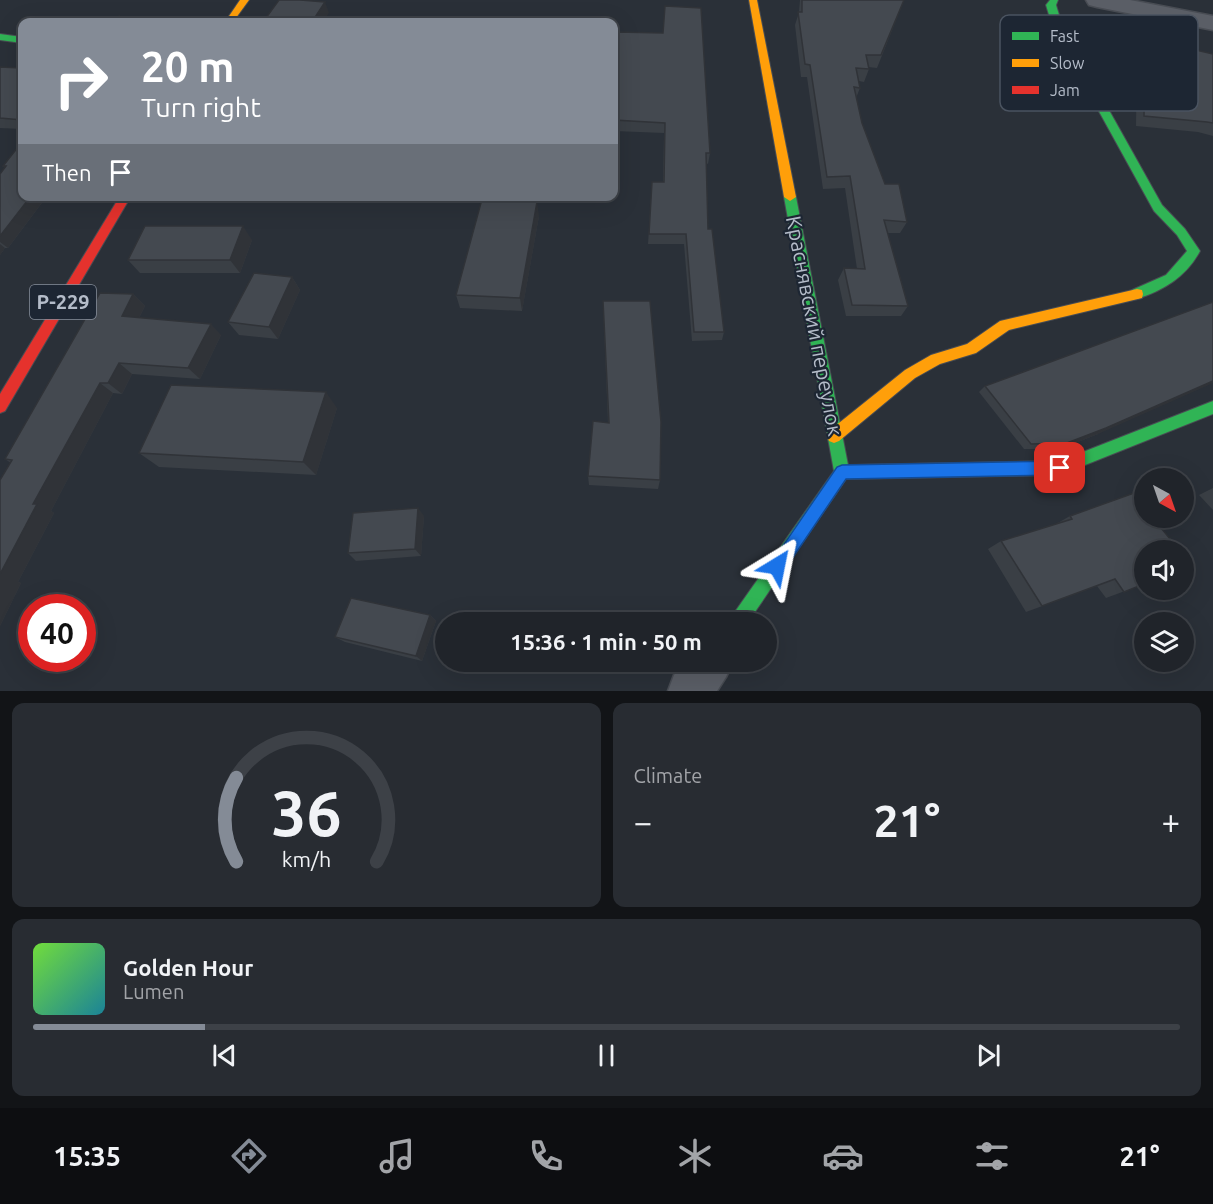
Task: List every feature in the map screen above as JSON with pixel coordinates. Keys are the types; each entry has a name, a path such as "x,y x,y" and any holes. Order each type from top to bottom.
{"street":[{"path":"233,18 244,0"},
{"name":"Краснявский переулок","path":"753,0 842,472"},
{"path":"1054,0 1051,5 1054,15"},
{"path":"1097,0 1173,15"},
{"path":"1198,20 1213,23"},
{"path":"0,37 18,39"},
{"path":"834,436 900,382 927,364 936,359 972,349 1004,325 1141,293 1170,280 1190,263 1194,251 1181,232 1158,208 1104,111"},
{"name":"Р-229","path":"0,407 123,201"},
{"path":"745,612 842,472 1060,468 1213,407"},
{"path":"690,691 704,672"}],"building":[{"path":"279,0 325,2 315,18 266,18"},
{"path":"802,0 904,0 881,55 866,55 869,69 856,68 860,88 854,87 862,123 885,184 899,184 907,222 884,220 908,306 852,305 844,268 865,269 850,176 827,177 810,65 805,64 798,12 802,12"},
{"path":"665,6 701,8 710,153 706,153 708,229 712,229 724,332 694,332 686,234 649,234 652,182 664,182 665,123 618,120 618,32 663,33"},
{"path":"1198,50 1213,54 1213,123 1144,116 1144,111 1198,111"},
{"path":"0,67 18,68 18,120 0,118"},
{"path":"18,147 18,201 27,201 0,236 0,174 6,166 3,166"},
{"path":"481,201 537,202 520,298 456,295"},
{"path":"145,226 243,226 230,260 128,260"},
{"path":"254,273 292,277 269,327 228,322"},
{"path":"100,293 133,294 122,316 211,324 188,368 119,363 108,383 100,383 33,504 37,504 0,574 0,480 12,460 5,459"},
{"path":"603,301 650,301 661,422 660,480 588,476 593,421 609,423"},
{"path":"1213,302 1213,381 1067,443 1031,444 985,386"},
{"path":"171,385 326,392 303,462 139,453"},
{"path":"1134,493 1134,528 1161,528 1171,540 1134,540 1134,588 1124,592 1115,579 1042,606 1001,541 1072,519 1070,516"},
{"path":"418,508 415,549 348,553 353,513"},
{"path":"351,598 430,615 416,656 335,637"}],"traffic: fast":[{"path":"1054,0 1051,5 1054,15"},
{"path":"0,37 18,39"},
{"path":"1104,111 1158,208 1181,232 1194,251 1183,267 1170,278 1137,294"},
{"path":"745,612 842,472 790,197"},
{"path":"842,472 1060,468 1213,407"}],"traffic: slow":[{"path":"232,18 245,0"},
{"path":"753,0 790,197"},
{"path":"834,436 910,374 936,359 971,349 1005,325 1137,294"}],"traffic: jam":[{"path":"0,407 123,201"}],"route":[{"path":"777,566 842,472 1060,468"}]}
